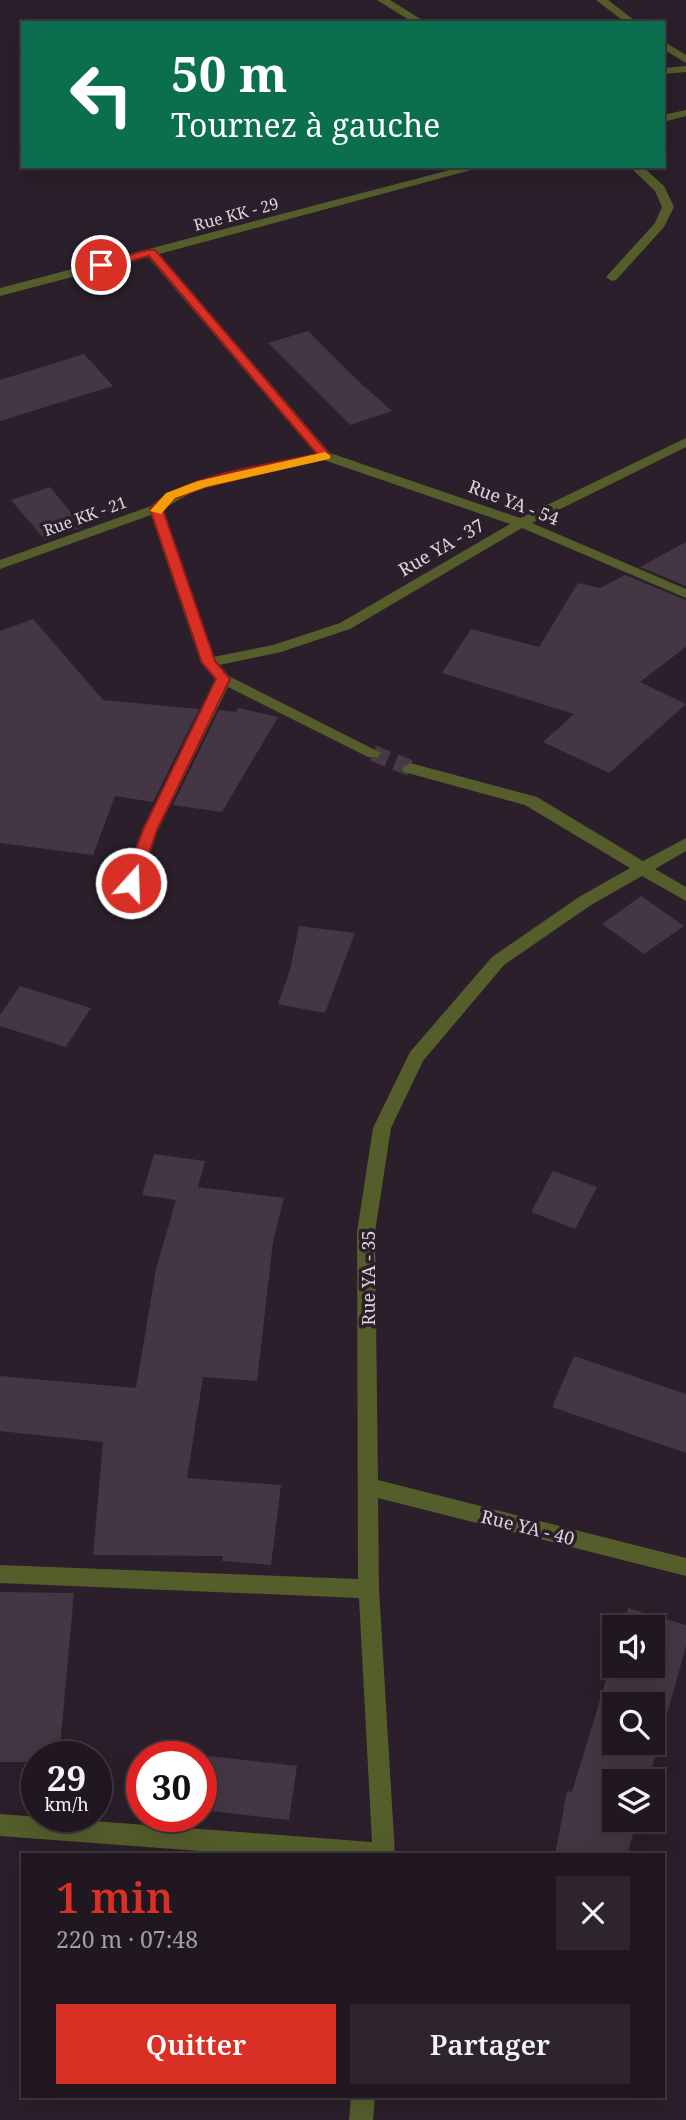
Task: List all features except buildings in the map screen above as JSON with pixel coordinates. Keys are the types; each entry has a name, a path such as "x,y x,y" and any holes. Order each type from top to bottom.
{"street":[{"path":"382,0 419,21"},
{"path":"601,0 630,21"},
{"path":"665,45 686,60"},
{"path":"665,71 686,69"},
{"path":"665,118 686,113"},
{"name":"Rue KK - 29","path":"0,292 472,168"},
{"path":"612,278 660,224 668,207 660,189 637,168"},
{"path":"151,252 325,456"},
{"name":"Rue YA - 37","path":"208,663 276,649 345,626 521,523 686,442"},
{"name":"Rue KK - 21","path":"0,565 156,509 171,495 202,484 325,456"},
{"name":"Rue YA - 54","path":"325,456 521,523 686,594"},
{"path":"156,509 208,663 224,679 302,715 373,753"},
{"path":"131,883 150,830 224,679"},
{"path":"410,768 531,801 686,895"},
{"name":"Rue YA - 35","path":"384,1853 369,1589 366,1232 382,1128 416,1057 498,961 585,901 686,844"},
{"name":"Rue YA - 40","path":"370,1487 686,1567"},
{"path":"0,1574 369,1589"},
{"path":"0,1825 358,1853"},
{"path":"361,2120 363,2098"}],"tunnel":[{"path":"373,753 410,768"}],"slow traffic":[{"path":"156,511 171,495 202,484 325,456"}],"route":[{"path":"101,265 151,252 325,456 202,484 171,495 156,509 208,663 224,679 150,830 131,883"}]}
